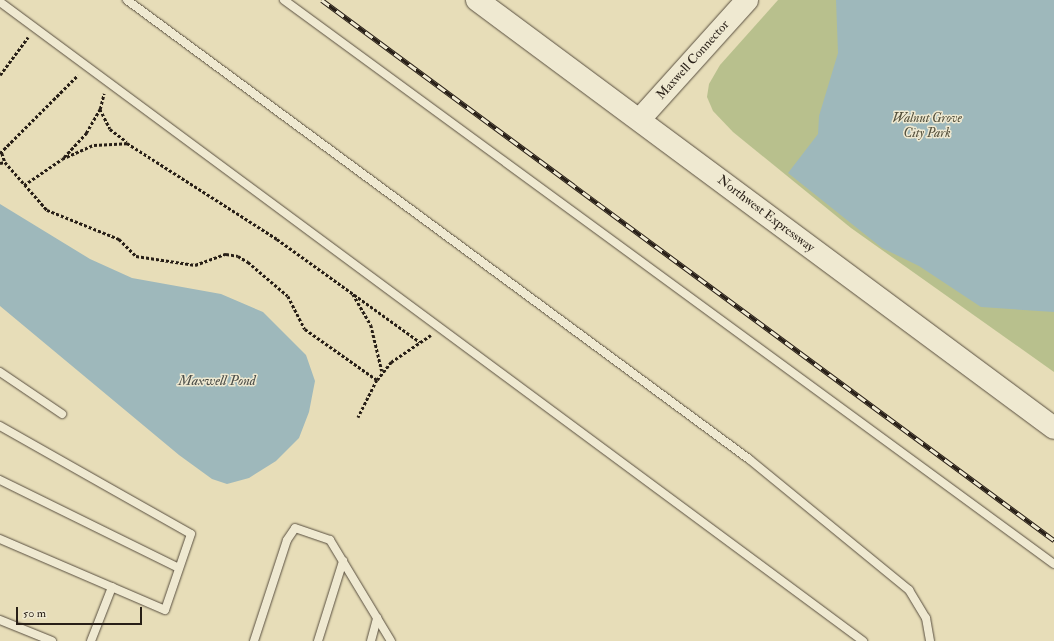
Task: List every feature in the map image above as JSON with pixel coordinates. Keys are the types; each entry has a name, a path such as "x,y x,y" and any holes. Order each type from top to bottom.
{"main road":[{"name":"Northwest Expressway","path":"477,0 640,119 1054,428"},
{"name":"Maxwell Connector","path":"640,119 747,0"}],"lane":[{"path":"127,0 749,459 909,590 926,618 930,638 938,641"},
{"path":"284,0 1054,564"},
{"path":"0,2 863,641"},
{"path":"0,372 62,414"},
{"path":"0,426 191,534 165,610 0,539"},
{"path":"0,480 179,568"},
{"path":"254,641 292,531 295,528 326,536 391,641"},
{"path":"318,641 343,562"},
{"path":"91,641 112,587"},
{"path":"371,641 377,618"},
{"path":"0,620 52,641"}],"path":[{"path":"0,75 34,27"},
{"path":"86,66 1,153 5,162 47,210 119,239 136,256 195,265 226,254 238,256 288,296 305,329 377,380"},
{"path":"24,185 62,158 86,133 100,109 106,81"},
{"path":"100,109 110,129 127,143 277,239 420,342"},
{"path":"62,158 94,145 127,143"},
{"path":"0,163 5,162"},
{"path":"351,292 371,325 382,371"},
{"path":"358,418 382,371 420,342 442,329"}],"green space":[{"name":"Walnut Grove City Park","path":"778,0 1054,0 1054,372 851,228 733,132 713,111 707,97 709,84 720,65"}],"water":[{"name":"Walnut Grove City Park","path":"836,0 1054,0 1054,312 981,307 919,266 882,248 788,173 818,134 819,116 838,53"},
{"name":"Maxwell Pond","path":"0,204 90,259 132,278 221,294 263,312 306,355 315,381 309,412 299,438 276,461 249,478 227,484 212,479 179,455 0,306"}],"railway":[{"path":"322,0 1054,540"}]}
